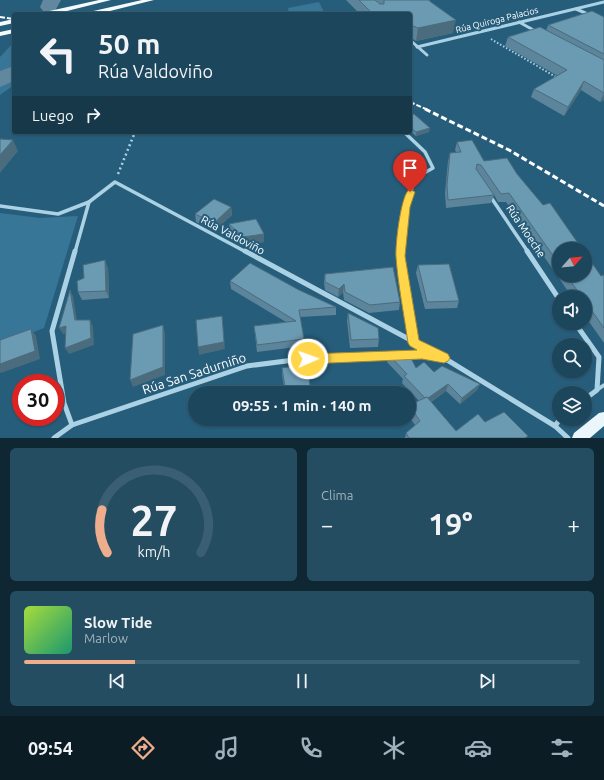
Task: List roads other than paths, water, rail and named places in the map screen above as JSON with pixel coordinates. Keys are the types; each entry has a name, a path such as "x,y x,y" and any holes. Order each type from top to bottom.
{"highway":[{"path":"53,12 108,0"},
{"path":"98,12 151,0"},
{"path":"0,24 12,21"},
{"path":"0,34 12,31"}],"main road":[{"path":"579,438 601,424"}],"street":[{"name":"Rúa Quiroga Palacios","path":"417,47 604,2"},
{"path":"576,9 597,19"},
{"path":"519,22 539,33"},
{"path":"412,42 427,56"},
{"path":"406,134 426,152 433,168 415,178 406,207 400,256 414,343"},
{"name":"Rúa Valdoviño","path":"89,202 115,182 444,358 552,424"},
{"name":"Rúa Moeche","path":"489,194 553,290"},
{"path":"0,206 58,214 89,202"},
{"path":"72,425 64,403 52,331 89,202"},
{"path":"581,330 599,357 597,390 592,394"},
{"name":"Rúa San Sadurniño","path":"54,438 72,425 248,366 294,360 422,354 444,358"},
{"name":"Rúa Valdoviño","path":"555,426 568,438"}],"lane":[{"path":"597,390 604,385"}],"waterway":[{"path":"49,7 52,0"},
{"path":"0,80 12,73"}],"railway":[{"path":"0,17 12,19"},
{"path":"412,103 428,110"},
{"path":"425,109 509,150 604,206"}]}
